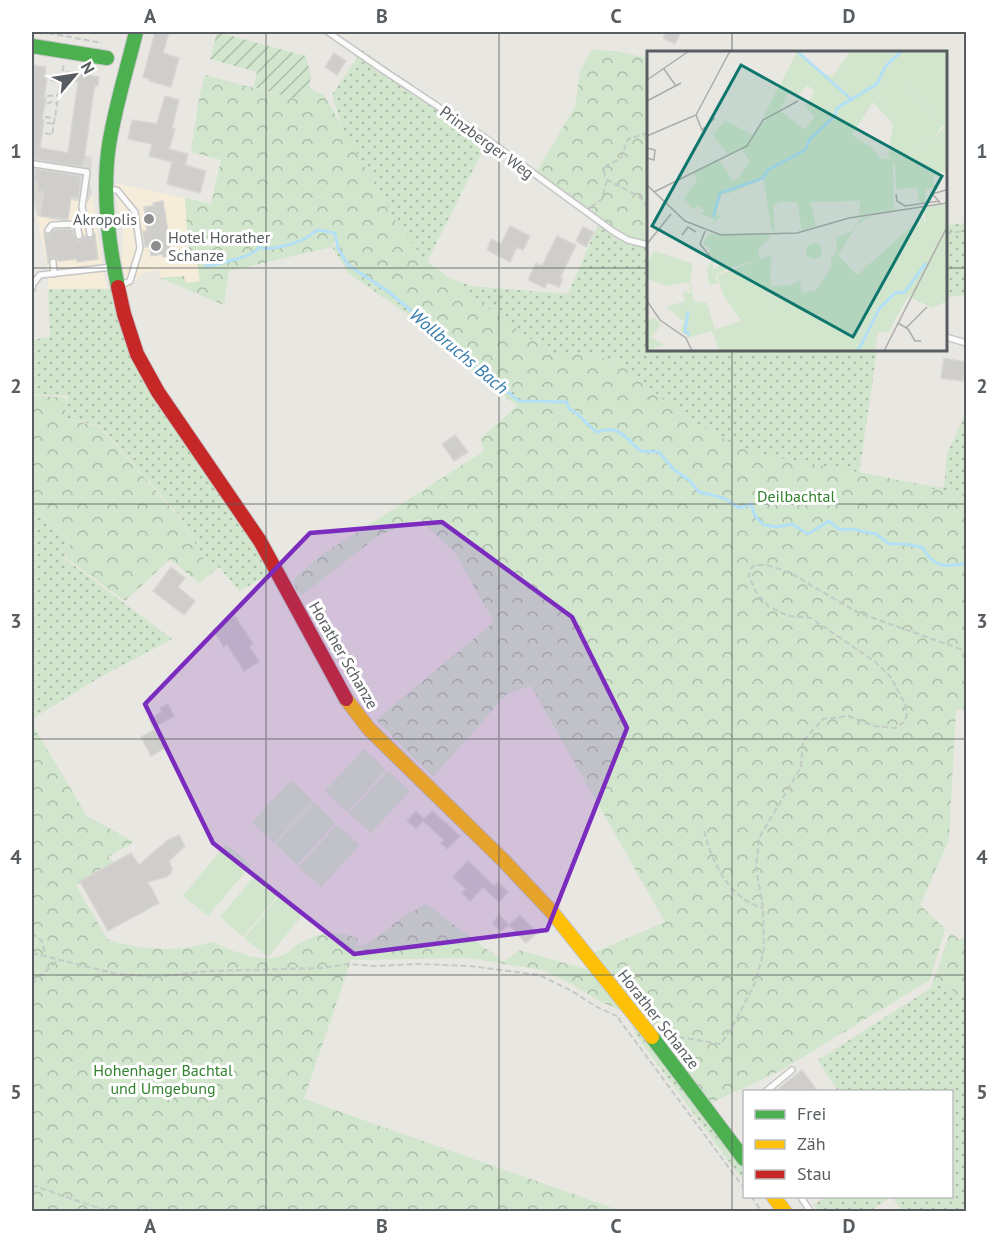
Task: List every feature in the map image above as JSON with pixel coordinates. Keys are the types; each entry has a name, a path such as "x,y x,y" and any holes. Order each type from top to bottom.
{"main road":[{"name":"Horather Schanze","path":"136,32 109,145 106,189 107,219 114,267 124,314 137,354 158,392 260,541 348,702 369,729 504,861 552,912 638,1018 743,1158"},
{"path":"32,46 107,58"},
{"path":"774,1198 785,1212"}],"lane":[{"name":"Prinzberger Weg","path":"328,32 484,137 584,212 628,240 647,245"},
{"path":"34,164 87,172 82,207 90,234"},
{"path":"106,189 117,190 135,212 140,248 130,281 118,287"},
{"path":"48,230 52,225 87,223 107,219"},
{"path":"77,224 79,236"},
{"path":"94,260 96,268"},
{"path":"83,261 84,269"},
{"path":"53,262 54,274"},
{"path":"32,289 40,275 114,267"},
{"path":"947,338 966,343"},
{"path":"767,1090 792,1070"},
{"path":"801,1198 811,1212"}],"path":[{"path":"45,133 52,135 66,51"},
{"path":"51,80 61,82"},
{"path":"47,96 59,95"},
{"path":"47,104 58,103"},
{"path":"45,117 55,118"},
{"path":"47,123 54,124"},
{"path":"584,212 602,199 607,180 604,173 606,166 621,158 628,139 647,134"},
{"path":"607,180 639,196 647,206"},
{"path":"947,233 966,231"},
{"path":"660,1028 678,1037 721,1044 755,983 764,950 762,908 756,867 759,838 801,767 802,741 823,719 848,716 875,726 895,728 904,722 907,715 905,704 890,676 874,661 811,618 788,616 768,606 756,592 749,576 750,569 755,565 766,565 790,573 859,613 966,651"},
{"path":"704,831 709,851 717,867 744,901 762,908"},
{"path":"32,933 42,941 46,957"},
{"path":"32,953 117,974 156,978 207,971 323,968 346,964 470,966 539,975 618,1018 743,1187"},
{"path":"32,984 58,960"},
{"path":"618,1018 638,1018"},
{"path":"32,1185 110,1212"},
{"path":"752,1198 762,1212"}],"highlighted area":[{"path":"442,522 572,617 627,728 547,930 354,954 213,843 145,704 310,533"}],"shaded area":[{"path":"32,146 92,157 90,183 92,194 88,202 71,200 68,222 37,216 32,192"},
{"name":"Hotel Horather Schanze","path":"116,183 185,198 189,258 197,259 200,281 186,283 184,276 160,278 159,270 143,273 127,290 122,261 123,234 116,197"},
{"path":"92,194 107,288 48,289 48,272 37,216 68,222 71,199 88,202"}],"green space":[{"path":"217,32 306,56 310,79 303,101 253,87 257,72 210,59"},
{"name":"Deilbachtal","path":"362,50 489,138 424,268 471,286 568,294 598,225 626,242 647,248 647,351 877,351 859,474 944,488 947,454 966,412 966,555 783,521 626,367 597,356 569,353 543,384 517,406 462,363 419,322 348,273 332,247 346,243 366,203 332,95"},
{"path":"592,50 615,51 647,58 647,241 615,230 537,171 575,107 580,71"},
{"name":"Deilbachtal","path":"205,75 300,100 309,86 324,95 398,225 425,260 512,326 552,353 597,356 610,361 622,360 666,402 702,426 739,446 797,462 877,475 966,496 966,709 956,710 949,840 920,905 945,929 930,980 780,1071 711,1103 595,952 665,922 531,686 507,694 433,777 376,720 494,622 455,553 419,519 378,536 301,596 292,581 320,556 484,451 480,439 524,400 469,359 421,315 358,276 341,257 335,240 332,247 229,271 224,305 160,278 184,276 186,283 200,281 197,259 189,259 185,198 211,204 221,160 191,152"},
{"path":"966,223 966,295 947,297 947,225"},
{"path":"48,289 111,289 119,316 272,573 239,591 219,567 212,573 179,515 100,426 64,418 68,396 32,394 32,340 50,337"},
{"path":"32,395 66,398 65,419 100,427 179,517 212,573 199,583 170,559 125,601 65,557 71,543 32,505"},
{"path":"32,506 71,543 64,558 172,639 95,680 32,719"},
{"name":"Hohenhager Bachtal und Umgebung","path":"32,724 87,816 134,842 108,857 116,864 76,885 107,939 132,946 159,949 186,948 212,942 246,955 273,958 285,954 311,937 326,933 342,933 358,939 356,946 367,944 406,915 426,904 504,962 519,950 589,970 625,1012 599,1001 542,970 469,958 351,960 304,1099 621,1211 32,1211"},
{"path":"364,749 386,770 347,812 325,791"},
{"path":"388,771 410,791 371,833 348,813"},
{"path":"291,780 313,801 274,843 252,822"},
{"path":"314,802 336,823 297,865 275,844"},
{"path":"337,825 360,845 321,887 298,867"},
{"path":"226,844 251,865 208,916 183,896"},
{"path":"257,873 280,893 243,937 220,917"},
{"path":"281,894 304,913 268,957 244,938"},
{"path":"950,933 959,939 966,937 966,997 942,985 931,987"},
{"path":"942,985 966,997 966,1206 959,1211 903,1211 892,1198 953,1198 953,1090 837,1090 818,1060 931,988"},
{"path":"632,1025 635,1025 743,1167 743,1181 638,1038"},
{"path":"824,1198 890,1198 870,1211 818,1211 813,1205"}],"building":[{"path":"155,32 169,32 163,53 179,58 171,87 143,77"},
{"path":"666,32 681,32 675,44 663,38"},
{"path":"334,53 346,61 337,75 325,67"},
{"path":"32,65 46,67 45,77 47,77 40,148 68,153 78,82 64,80 66,71 99,77 93,96 83,167 32,160"},
{"path":"165,96 179,100 172,128 175,129 169,149 188,154 185,165 206,171 200,193 167,184 172,162 149,156 152,144 128,139 132,120 157,124"},
{"path":"36,169 81,176 78,198 71,197 68,219 40,216 44,192 37,191 38,181 34,181"},
{"path":"163,201 172,255 151,256 150,246 145,247 143,231 147,231 144,207 154,206 153,203"},
{"path":"510,226 530,236 523,250 517,247 510,262 487,250 491,239 501,244"},
{"path":"583,227 594,232 586,247 576,241"},
{"path":"73,229 78,241 84,235 91,239 95,234 98,259 77,262 77,259 58,261 52,257 48,263 44,233 49,235 54,230"},
{"path":"557,236 576,245 560,278 563,279 559,287 547,282 545,288 528,280 536,263 542,266"},
{"path":"944,358 965,362 963,381 941,378"},
{"path":"455,435 468,452 454,461 442,444"},
{"path":"171,567 185,578 178,587 195,601 184,615 153,591"},
{"path":"235,616 253,644 249,646 259,662 244,671 227,644 224,647 213,630"},
{"path":"168,704 174,716 153,728 149,719 162,712 160,708"},
{"path":"157,728 167,747 151,756 141,737"},
{"path":"416,811 424,819 432,811 460,836 447,849 441,843 444,840 423,821 416,828 407,821"},
{"path":"179,835 185,846 169,861 172,868 171,873 166,877 148,882 159,903 108,931 80,881 131,853 139,865 168,840"},
{"path":"468,861 494,886 498,882 508,892 499,902 483,887 470,901 462,893 466,889 453,877"},
{"path":"499,915 509,925 501,931 493,923"},
{"path":"520,915 537,933 526,943 509,925"},
{"path":"802,1070 817,1090 777,1090"}],"waterway":[{"name":"Wollbruchs Bach","path":"206,266 243,257 256,251 259,247 275,248 290,244 318,230 335,233 338,248 348,265 389,292 432,326 473,367 519,401 567,402 569,409 597,432 617,431 641,451 659,452 673,469 690,481 699,492 724,498 739,508 751,504 755,516 764,525 777,527 792,524 808,534 829,521 840,530 851,529 876,534 889,544 922,547 932,560 941,565 966,564"}],"traffic: fast":[{"path":"118,287 107,216 107,163 114,117 136,32"},
{"path":"32,46 107,58"},
{"path":"652,1037 743,1158"}],"traffic: slow":[{"path":"346,699 369,729 504,861 552,912 652,1037"},
{"path":"774,1198 785,1212"}],"traffic: jam":[{"path":"118,287 137,354 158,392 260,541 346,699"}],"place":[{"name":"Akropolis","path":"149,219"},
{"name":"Hotel Horather Schanze","path":"156,246"}]}
